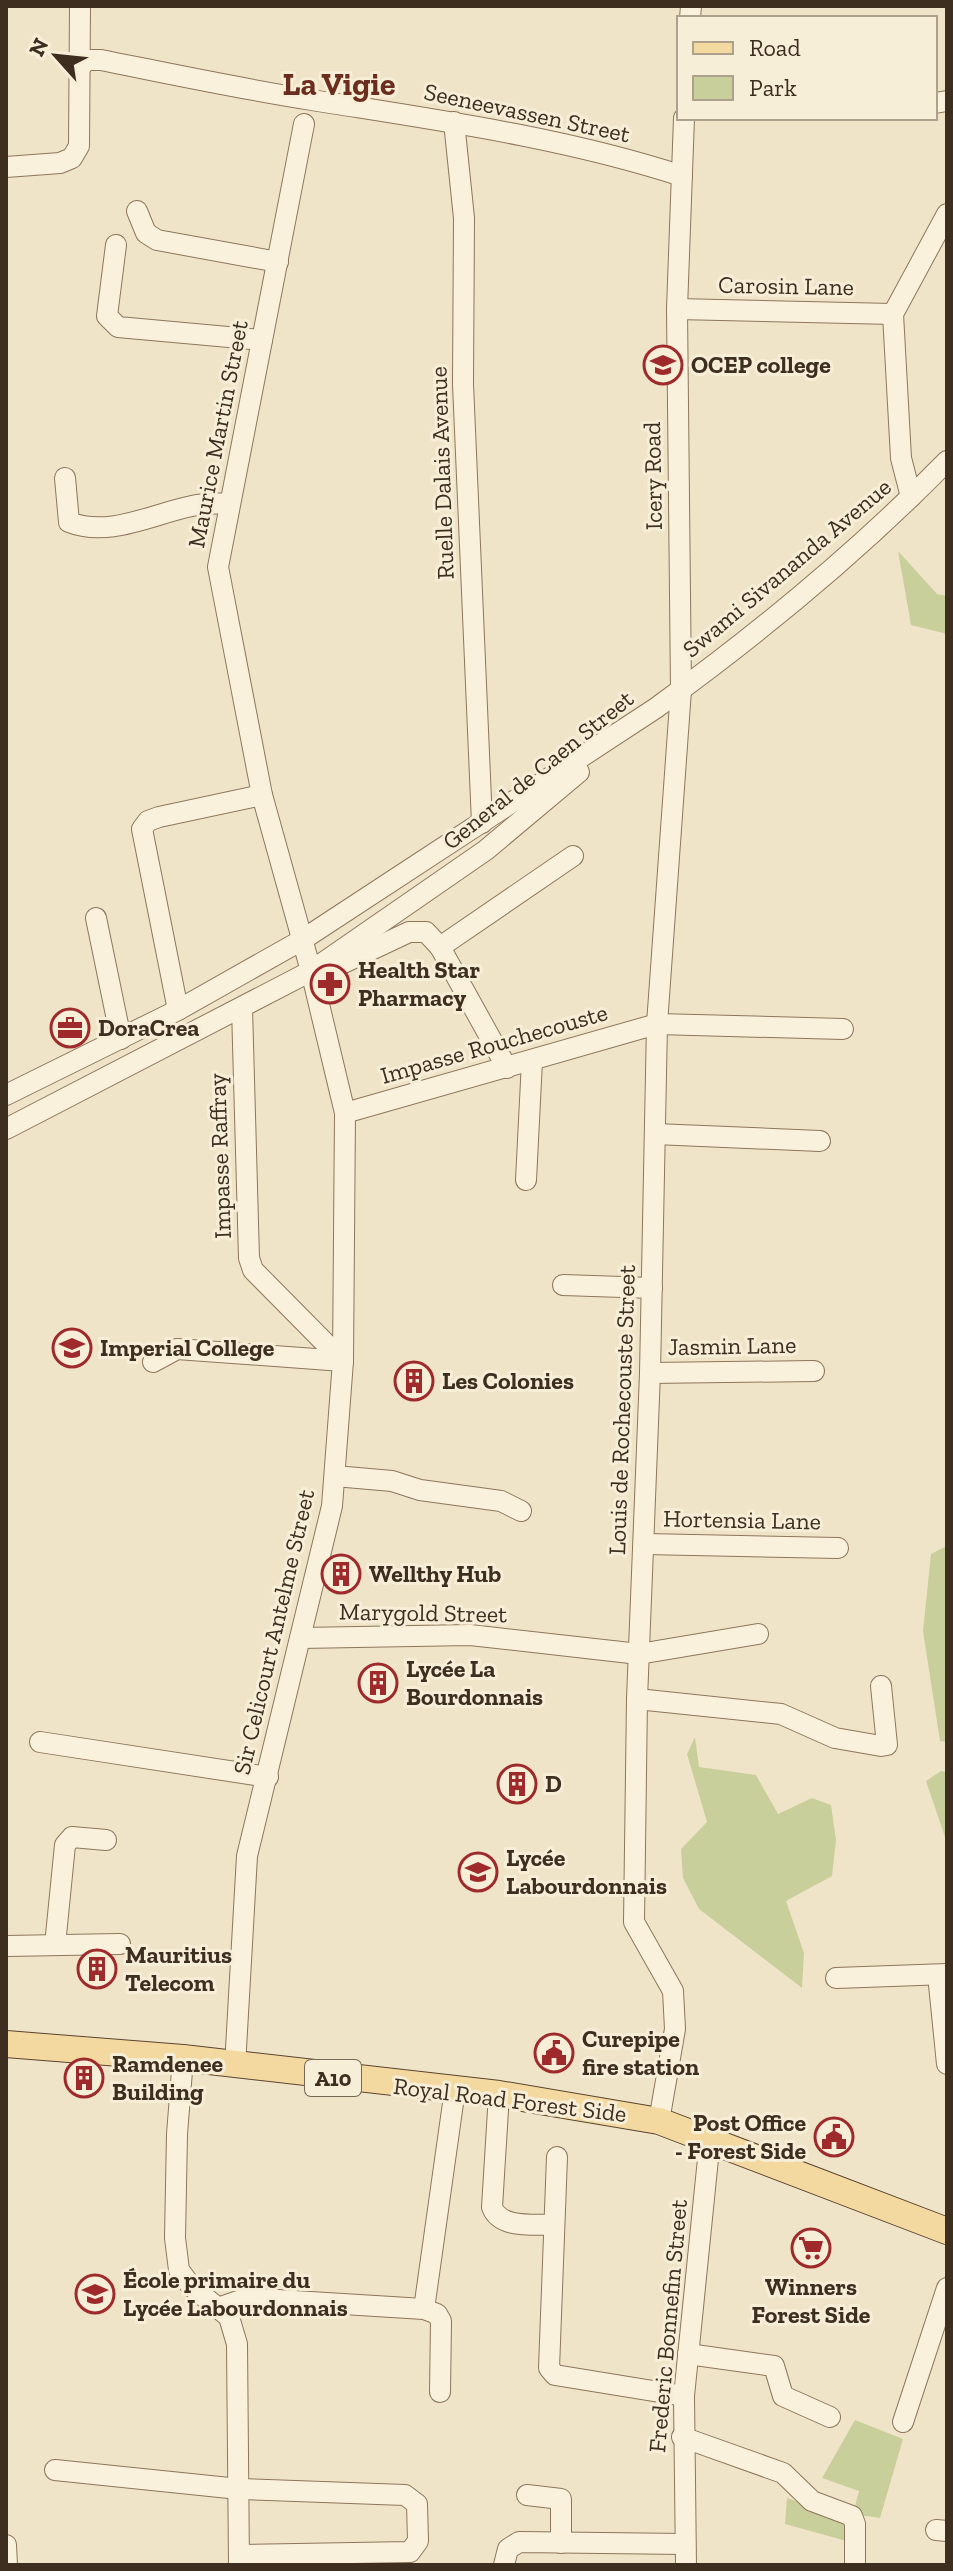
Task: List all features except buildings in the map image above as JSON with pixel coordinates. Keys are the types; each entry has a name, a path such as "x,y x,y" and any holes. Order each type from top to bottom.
{"main road":[{"name":"Royal Road Forest Side","path":"6,2044 183,2058 499,2094 659,2121 947,2231"}],"street":[{"path":"6,167 60,163 72,158 79,146 80,6"},
{"name":"Seeneevassen Street","path":"79,68 87,60 101,60 246,89 454,122 626,158 682,176"},
{"name":"Icery Road","path":"681,690 677,309 684,120"},
{"name":"Ruelle Dalais Avenue","path":"454,122 464,218 463,384 482,823"},
{"name":"Maurice Martin Street","path":"304,124 218,567 262,795 312,975"},
{"path":"137,211 146,233 157,240 278,262"},
{"path":"911,497 901,458 893,314 947,214"},
{"path":"116,245 107,316 110,323 118,327 262,340"},
{"name":"Carosin Lane","path":"677,309 893,314"},
{"name":"Swami Sivananda Avenue","path":"656,708 911,497 947,461"},
{"path":"65,478 66,513 69,522 78,526 132,525 193,506 230,503"},
{"name":"Louis de Rochecouste Street","path":"659,2121 675,2029 673,1991 634,1922 637,1699 645,1544 657,1024 681,690"},
{"name":"General de Caen Street","path":"6,1095 178,1010 302,940 656,708"},
{"name":"General de Caen Street","path":"6,1129 312,975 486,850 656,708"},
{"path":"178,1010 142,829 148,821 159,817 262,795"},
{"path":"440,947 573,856"},
{"path":"96,918 121,1039"},
{"path":"312,975 409,932 426,932 440,947 507,1068"},
{"name":"Sir Celicourt Antelme Street","path":"235,2066 247,1856 332,1506 335,1476 343,1361 345,1113 312,975"},
{"name":"Impasse Raffray","path":"242,1008 249,1258 253,1270 343,1361"},
{"name":"Impasse Rouchecouste","path":"345,1113 657,1024 843,1029"},
{"path":"526,1180 532,1061"},
{"path":"655,1134 820,1141"},
{"path":"563,1285 652,1288"},
{"path":"153,1362 177,1349 343,1361"},
{"name":"Jasmin Lane","path":"650,1373 814,1371"},
{"path":"335,1476 392,1481 420,1490 501,1501 521,1511"},
{"name":"Hortensia Lane","path":"645,1544 838,1548"},
{"name":"Marygold Street","path":"301,1638 470,1635 639,1654 758,1634"},
{"path":"637,1699 781,1714 835,1738 881,1746 887,1745 881,1686"},
{"path":"40,1742 268,1777"},
{"path":"55,1945 65,1845 72,1837 106,1840"},
{"path":"6,1946 120,1944"},
{"path":"836,1978 942,1974 947,2064"},
{"path":"55,2470 239,2489 405,2495 417,2504 418,2541 410,2552 239,2560 239,2489 237,2344 229,2317 191,2286 179,2270 175,2238 177,2134 183,2058"},
{"path":"424,2309 455,2089"},
{"path":"499,2094 492,2207 495,2215 503,2222 554,2225"},
{"name":"Frederic Bonnefin Street","path":"686,2555 682,2437 684,2396 710,2139"},
{"path":"557,2157 549,2368 555,2375 684,2396"},
{"path":"903,2422 947,2288"},
{"path":"218,2308 247,2298 424,2309 437,2314 441,2321 440,2392"},
{"path":"688,2354 774,2366 783,2396 830,2417"},
{"path":"682,2437 783,2473 812,2501 852,2516 855,2524 855,2563"},
{"path":"527,2495 561,2499 561,2543"},
{"path":"504,2565 505,2555 514,2544 561,2543 686,2555"},
{"path":"6,2545 7,2565"}],"green space":[{"path":"898,551 937,594 947,596 947,634 911,625"},
{"path":"947,1546 947,1742 940,1741 923,1631 931,1554"},
{"path":"695,1737 699,1767 756,1775 778,1814 812,1798 831,1805 836,1840 832,1876 786,1901 804,1953 802,1988 699,1909 683,1878 681,1849 707,1822 687,1754"},
{"path":"941,1771 947,1772 947,1843 926,1781"},
{"path":"855,2420 903,2439 880,2518 853,2514 859,2491 822,2478"},
{"path":"787,2498 848,2518 850,2542 785,2524"}],"place":[{"name":"OCEP college","path":"663,365"},
{"name":"Health Star Pharmacy","path":"330,984"},
{"name":"DoraCrea","path":"70,1028"},
{"name":"Imperial College","path":"72,1348"},
{"name":"Les Colonies","path":"414,1381"},
{"name":"Wellthy Hub","path":"341,1574"},
{"name":"Lycée La Bourdonnais","path":"378,1683"},
{"name":"D","path":"517,1784"},
{"name":"Lycée Labourdonnais","path":"478,1872"},
{"name":"Mauritius Telecom","path":"97,1969"},
{"name":"Curepipe fire station","path":"554,2053"},
{"name":"Ramdenee Building","path":"84,2078"},
{"name":"Post Office - Forest Side","path":"834,2137"},
{"name":"Winners Forest Side","path":"811,2248"},
{"name":"École primaire du Lycée Labourdonnais","path":"95,2294"}],"district":[{"name":"La Vigie","path":"339,84"}]}
